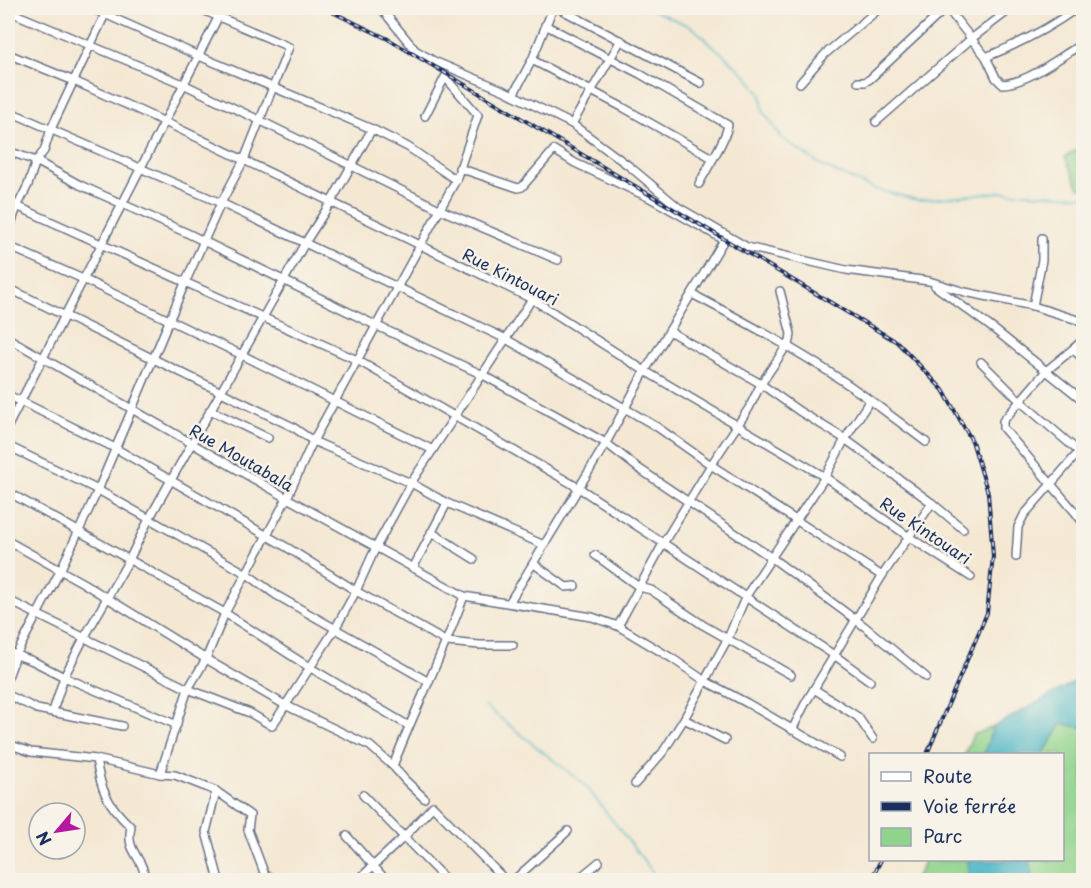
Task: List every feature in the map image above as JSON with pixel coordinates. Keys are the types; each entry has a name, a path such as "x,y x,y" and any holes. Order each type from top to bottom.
{"street":[{"path":"91,8 106,11 199,56 372,129 408,147 456,180"},
{"path":"8,677 16,655 60,571 98,490 185,283 221,203 244,160 290,47 198,8"},
{"path":"8,426 19,400 65,317 139,168 223,8"},
{"path":"381,8 415,50 572,124 629,166 678,207 747,247 846,270 928,281 965,292 1033,306 1083,322"},
{"path":"513,95 532,60 553,8 560,9 701,83"},
{"path":"800,82 825,54 880,8"},
{"path":"858,82 870,79 947,8 986,57 996,78 1002,84 1010,84 1029,76 1083,43"},
{"path":"876,122 971,39 1012,8"},
{"path":"986,57 1028,39 1059,21 1074,8 1083,22"},
{"path":"8,11 183,84 441,210 558,260"},
{"path":"8,232 36,160 44,151 51,129 106,11"},
{"path":"545,25 640,74 728,125 727,134 699,184"},
{"path":"572,124 621,40"},
{"name":"Rue Kintouari","path":"8,54 165,122 532,299 645,371 825,477 909,537 972,577"},
{"path":"532,60 712,158"},
{"path":"160,774 188,689 206,659 225,613 287,498 313,441 375,325 441,210 456,180 478,115 446,77 425,116"},
{"path":"8,111 221,203 506,339 657,427 795,521 882,576"},
{"path":"53,711 64,677 129,560 149,519 372,129"},
{"path":"8,150 36,160 80,185 204,241 483,375 606,444 772,558 926,677"},
{"path":"459,168 518,188 522,187 554,150 575,163 650,198 724,240 645,371 606,444 509,603"},
{"path":"8,202 357,360 456,416 664,542 870,681"},
{"path":"1033,306 1042,260 1042,238"},
{"path":"8,246 242,355 433,450"},
{"path":"928,281 995,330 1083,401"},
{"path":"8,288 292,427 313,441 411,483 447,503 544,545"},
{"path":"618,626 688,502 791,338 780,291"},
{"path":"692,294 843,380 926,442"},
{"path":"8,600 188,689 250,713 272,726 335,629 411,483 532,299"},
{"path":"669,331 761,384 845,439 932,502 963,529"},
{"name":"Rue Moutabala","path":"8,338 191,444 464,596 592,617 618,626 705,681 747,702 840,757"},
{"path":"1083,339 1046,371 1003,421 1003,428 1083,524"},
{"path":"1073,349 1083,360"},
{"path":"981,362 1020,401 1081,454 1024,515 1018,527 1017,557"},
{"path":"8,395 115,448 171,479 356,591 447,642 513,645"},
{"path":"636,784 663,752 684,719 728,639 746,596 825,477 845,439 870,400"},
{"path":"210,410 268,438"},
{"path":"8,446 98,490 247,574 276,595 429,682"},
{"path":"8,492 225,613 309,667 409,726"},
{"path":"792,730 882,576 932,502"},
{"path":"413,568 447,503"},
{"path":"431,532 474,559"},
{"path":"8,541 285,705 370,746 424,798"},
{"path":"596,555 639,587 651,590 728,639 791,675"},
{"path":"534,564 566,587 575,586"},
{"path":"393,766 447,642 464,596"},
{"path":"8,652 177,725"},
{"path":"814,689 858,717 873,739"},
{"path":"8,695 37,709 122,726"},
{"path":"684,719 724,740"},
{"path":"8,744 31,752 96,759 160,774 176,775 216,791 250,815 248,830 265,875 278,880"},
{"path":"96,759 100,787 110,804 131,827 129,843 141,864 145,880"},
{"path":"216,791 206,832 219,880"},
{"path":"363,795 446,880"},
{"path":"358,880 433,806 505,880"},
{"path":"514,880 568,831"},
{"path":"347,836 387,880"},
{"path":"577,880 598,862"}],"green space":[{"path":"1083,146 1083,188 1079,188 1065,157"},
{"path":"1062,724 1081,727 1083,725 1083,880 1033,880 1029,861 1064,861 1064,753 1044,753"},
{"path":"993,727 984,753 965,753 973,735"},
{"path":"924,861 967,861 969,880 914,880"}],"water":[{"path":"1083,677 1084,725 1081,727 1062,724 1044,753 984,753 993,727"},
{"path":"967,861 1029,861 1033,880 969,880"}],"waterway":[{"path":"647,8 692,27 747,76 761,95 763,111 782,138 822,166 874,189 918,200 1001,192 1084,196"},
{"path":"485,706 585,785 657,880"}],"railway":[{"path":"324,8 388,39 897,342 943,390 972,441 988,493 993,556 987,613 927,753"},
{"path":"871,880 880,861"}]}
